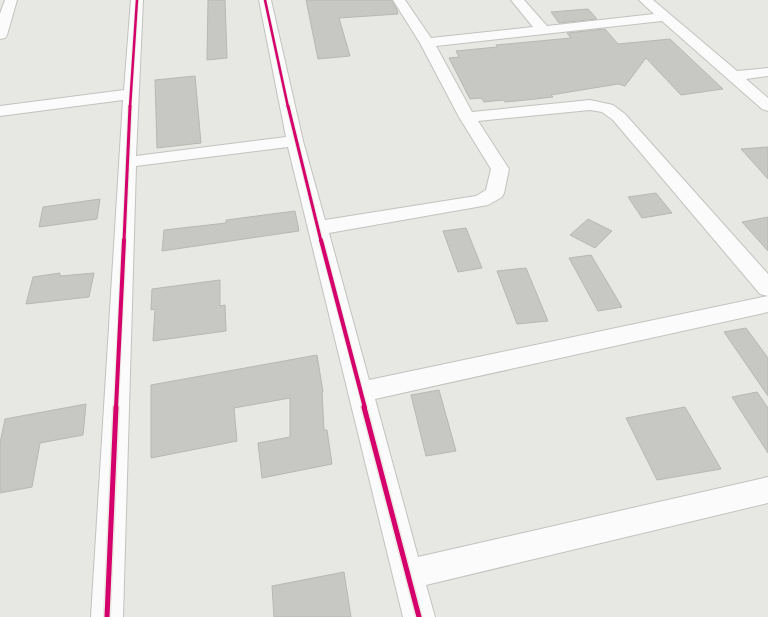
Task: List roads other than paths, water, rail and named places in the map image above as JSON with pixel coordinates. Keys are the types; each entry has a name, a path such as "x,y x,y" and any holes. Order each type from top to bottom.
{"street":[{"path":"0,35 11,0"},
{"path":"107,617 130,94 137,0"},
{"path":"265,0 295,141 419,617"},
{"path":"318,228 481,201 495,193 500,169 467,117 427,43 398,0"},
{"path":"517,0 544,31"},
{"path":"645,0 768,106"},
{"path":"427,43 665,17"},
{"path":"734,76 768,72"},
{"path":"0,111 130,94"},
{"path":"467,117 590,105 607,108 620,117 768,288"},
{"path":"127,162 295,141"},
{"path":"361,392 768,304"},
{"path":"408,574 768,490"}]}
